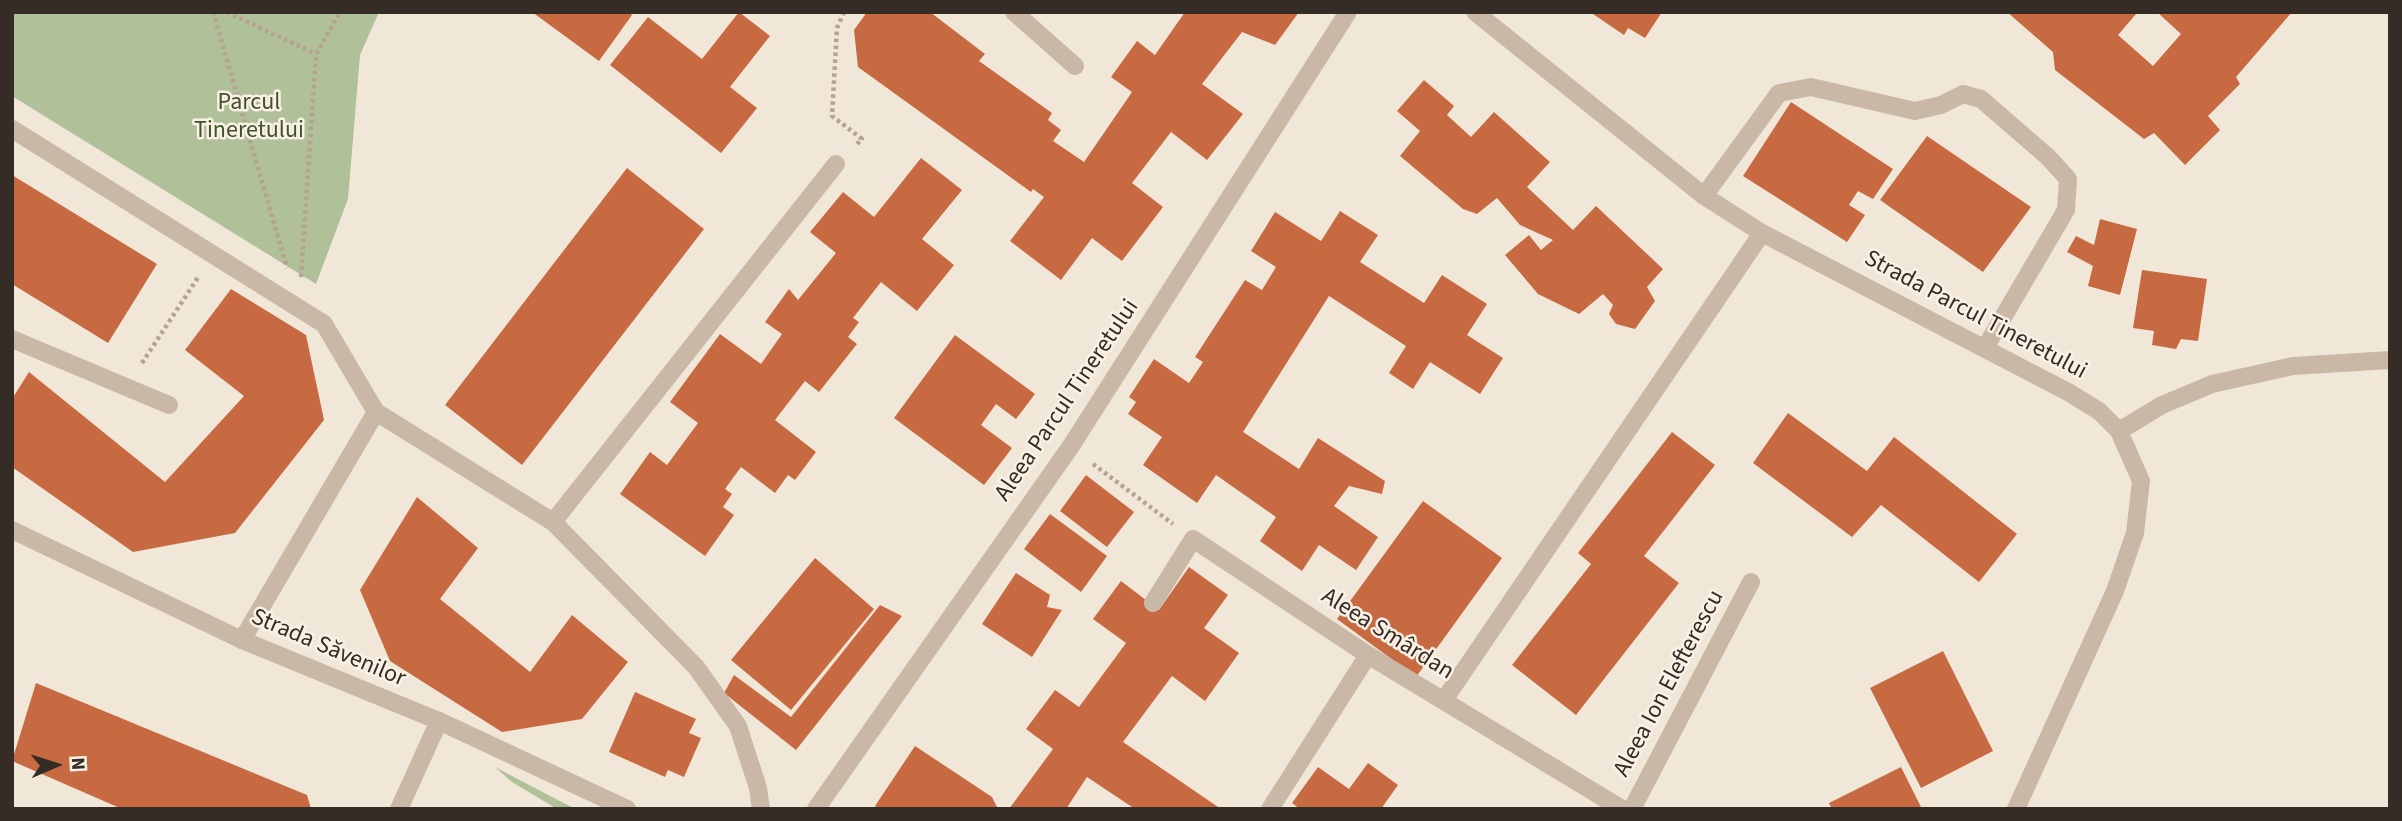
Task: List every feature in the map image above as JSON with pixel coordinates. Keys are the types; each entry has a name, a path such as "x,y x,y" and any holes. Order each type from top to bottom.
{"street":[{"path":"1014,12 1075,66"},
{"name":"Aleea Parcul Tineretului","path":"816,809 1070,446 1348,12"},
{"name":"Strada Parcul Tineretului","path":"1475,12 1704,196 1762,233 1985,348 2099,411 2119,431 2141,481 2135,533 2115,591 2016,809"},
{"path":"1704,196 1779,93 1811,87 1915,111 1941,105 1963,94 1980,99 2048,157 2068,179 2066,210 1985,348"},
{"path":"12,129 324,324 376,412 553,522 696,667 738,726 758,788 761,809"},
{"path":"553,522 836,164"},
{"path":"1444,700 1762,233"},
{"path":"12,339 169,405"},
{"path":"2119,431 2162,405 2213,384 2293,366 2390,360"},
{"path":"242,640 376,412"},
{"name":"Strada Săvenilor","path":"12,530 242,640 439,721 627,809"},
{"path":"1153,603 1193,539"},
{"name":"Aleea Smârdan","path":"1193,539 1368,655 1622,809"},
{"name":"Aleea Ion Elefterescu","path":"1632,809 1751,582"},
{"path":"1270,809 1368,655"},
{"path":"399,809 439,721"}],"path":[{"path":"213,12 299,309"},
{"path":"227,12 316,54"},
{"path":"299,309 316,54 340,12"},
{"path":"836,164 862,139 832,116 836,28 845,12"},
{"path":"126,387 212,256"},
{"path":"1070,446 1193,539"}],"green space":[{"name":"Parcul Tineretului","path":"12,12 379,12 360,55 348,199 316,284 12,96"},
{"path":"495,767 575,809 557,809 512,782"}],"building":[{"path":"532,12 628,12 632,15 599,61"},
{"path":"739,12 770,36 730,87 757,108 721,153 610,65 648,17 702,59"},
{"path":"867,12 930,12 985,54 979,61 1052,113 1048,120 1061,130 1053,141 1084,162 1132,92 1111,77 1137,41 1155,55 1185,12 1299,12 1275,45 1242,32 1202,84 1243,114 1207,160 1171,132 1132,183 1163,207 1122,261 1092,238 1061,280 1010,241 1044,197 1033,189 1031,192 858,67 854,30"},
{"path":"1590,12 1662,12 1645,38 1628,28 1624,35"},
{"path":"2007,12 2134,12 2136,14 2118,35 2153,66 2181,34 2157,12 2292,12 2236,77 2240,84 2208,116 2220,130 2185,165 2154,133 2144,139 2055,70 2053,52"},
{"path":"1424,80 1454,106 1447,115 1471,137 1494,112 1550,162 1527,187 1573,230 1596,206 1663,269 1647,287 1655,301 1635,329 1616,324 1609,314 1613,305 1603,294 1579,314 1538,294 1505,255 1529,235 1541,250 1553,240 1520,225 1497,198 1477,214 1463,209 1400,156 1420,131 1397,111"},
{"path":"1791,102 1893,169 1873,199 1858,191 1849,205 1865,215 1847,242 1743,176"},
{"path":"1927,136 2031,207 1983,272 1880,200"},
{"path":"921,158 962,190 922,239 954,265 917,311 881,282 853,318 859,322 848,337 857,344 819,392 805,381 775,420 816,452 795,480 788,475 775,493 741,467 725,489 732,494 723,507 734,515 705,556 620,494 650,452 667,465 698,423 670,402 720,334 761,364 782,334 765,322 789,289 798,300 836,253 810,232 843,192 874,217"},
{"path":"627,168 704,229 522,465 445,405"},
{"path":"12,175 157,264 108,343 12,284"},
{"path":"1340,211 1378,235 1360,262 1424,303 1442,275 1487,304 1467,335 1503,358 1480,394 1430,362 1413,389 1389,373 1406,346 1329,296 1243,432 1299,469 1318,438 1385,481 1382,494 1349,486 1334,506 1378,537 1356,570 1319,545 1302,571 1260,541 1276,517 1216,475 1197,503 1143,465 1162,437 1128,414 1136,402 1129,397 1154,359 1189,383 1203,362 1195,357 1245,280 1262,290 1276,267 1251,251 1275,212 1321,241"},
{"path":"2100,219 2137,229 2120,295 2088,286 2093,266 2067,252 2076,236 2094,245"},
{"path":"2142,270 2207,279 2198,341 2181,339 2176,349 2152,345 2154,331 2133,328"},
{"path":"231,289 306,335 324,420 235,533 133,552 12,467 12,399 29,372 165,482 244,396 185,350"},
{"path":"955,335 1035,394 1016,419 996,404 981,425 1012,448 984,485 894,418"},
{"path":"1788,413 1867,471 1894,437 2017,534 1979,582 1881,505 1852,537 1753,463"},
{"path":"1672,432 1715,465 1644,556 1679,583 1576,715 1512,665 1591,564 1578,553"},
{"path":"1086,475 1134,512 1107,547 1060,511"},
{"path":"417,497 478,548 440,599 530,672 572,615 628,662 582,719 502,732 390,661 360,590"},
{"path":"1423,501 1502,558 1416,677 1337,619"},
{"path":"1050,514 1107,556 1081,592 1024,549"},
{"path":"815,558 874,609 791,710 731,660"},
{"path":"1189,567 1228,595 1204,628 1239,653 1205,701 1172,676 1123,742 1221,809 1135,809 1087,777 1066,809 1009,809 1053,749 1026,729 1055,690 1079,707 1126,643 1093,619 1121,581 1159,610"},
{"path":"1016,573 1050,595 1047,607 1062,610 1032,657 982,624"},
{"path":"880,605 902,616 796,750 724,693 734,675 791,717"},
{"path":"1943,651 1993,751 1921,788 1870,688"},
{"path":"36,683 307,795 311,809 122,809 12,761"},
{"path":"635,692 696,719 689,733 701,738 684,777 668,770 665,777 609,752"},
{"path":"915,746 992,797 998,809 879,809 875,806"},
{"path":"1368,763 1398,785 1381,809 1300,809 1292,803 1318,767 1349,789"},
{"path":"1901,767 1922,809 1832,809 1829,803"}]}
